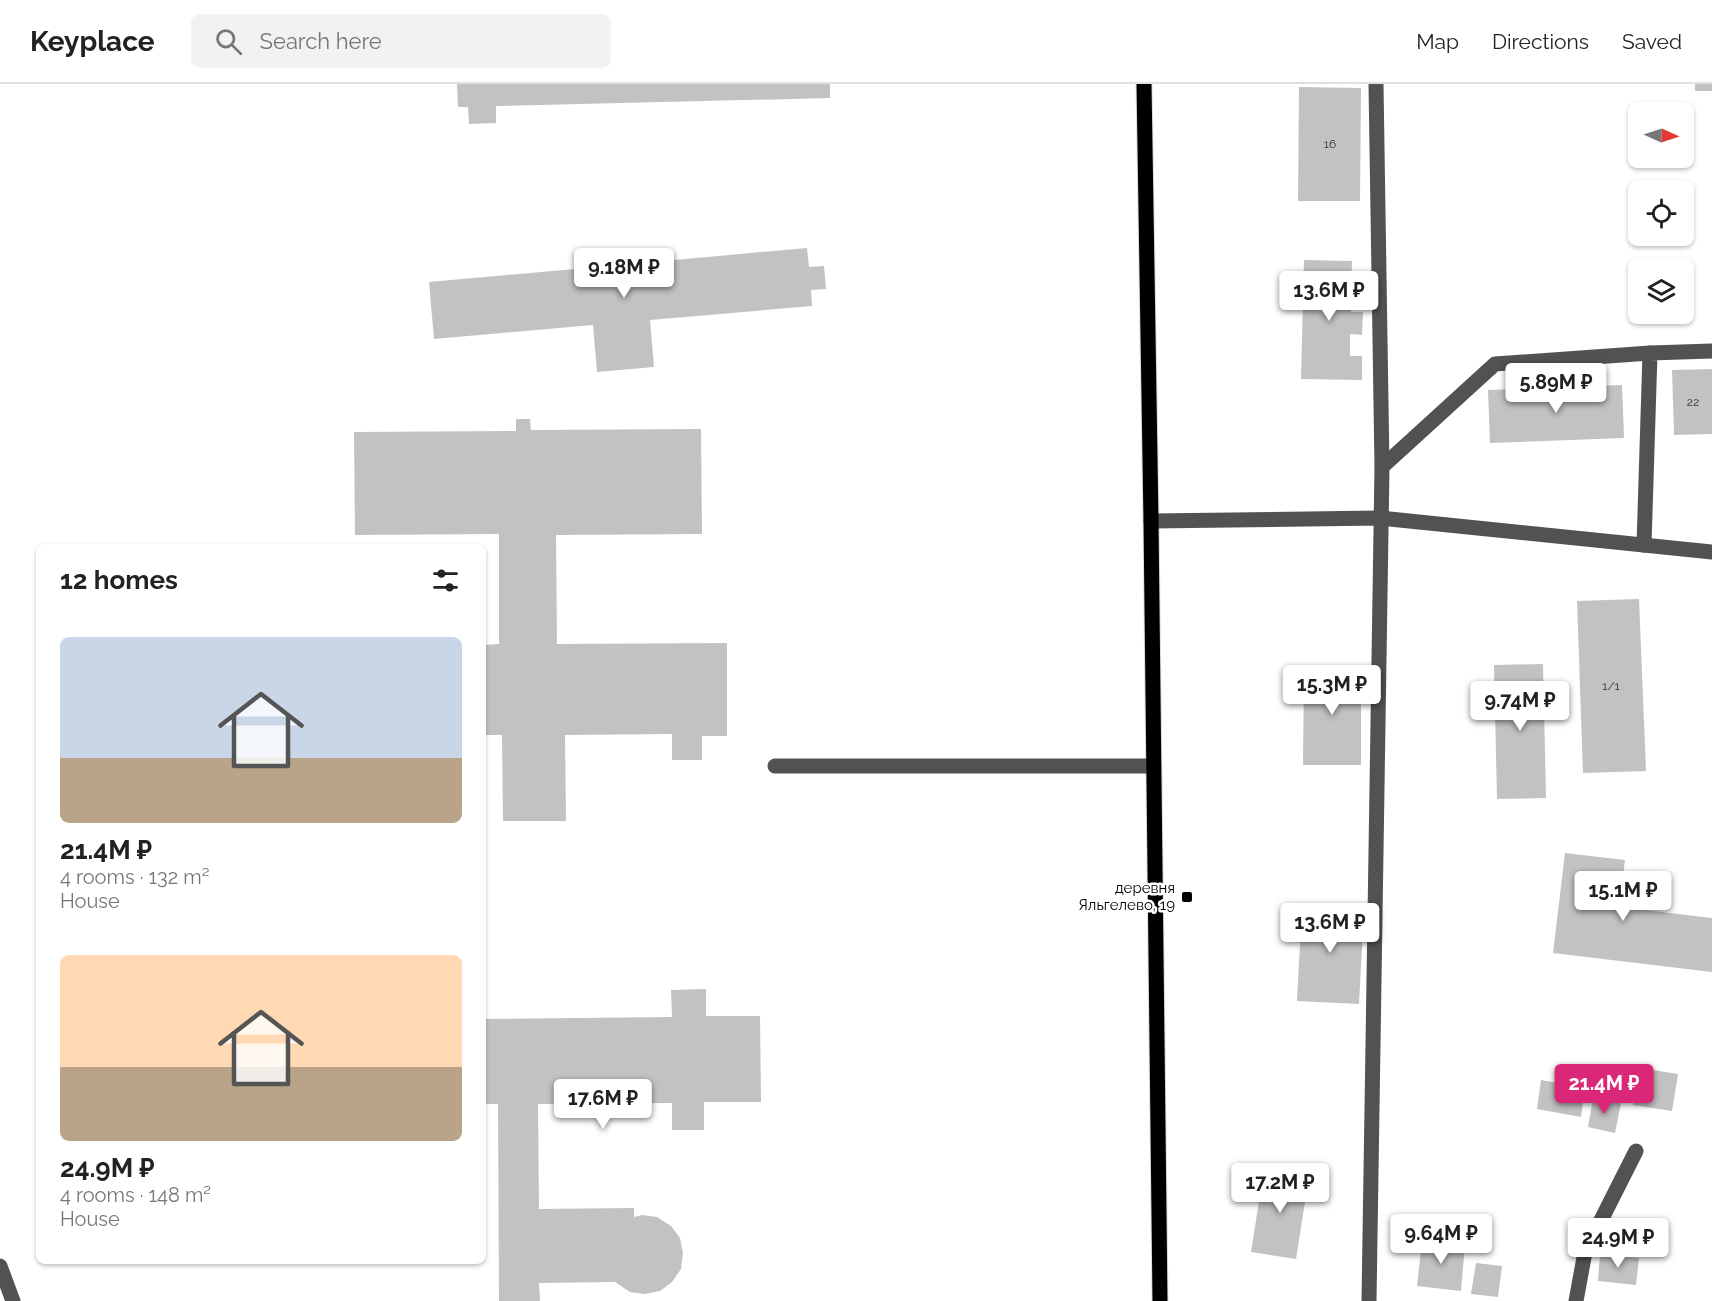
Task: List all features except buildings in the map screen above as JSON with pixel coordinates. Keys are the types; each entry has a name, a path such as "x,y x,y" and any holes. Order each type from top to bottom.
{"main road":[{"path":"1144,84 1160,1301"}],"street":[{"path":"1369,1301 1382,467 1376,84"},
{"path":"1382,467 1495,364 1712,351"},
{"path":"1644,545 1650,353"},
{"path":"1151,521 1380,518 1712,552"},
{"path":"775,766 1153,766"},
{"path":"1576,1301 1585,1252 1636,1151"},
{"path":"0,1266 13,1301"}],"place":[{"name":"деревня Яльгелево, 19","path":"1187,897"}]}
